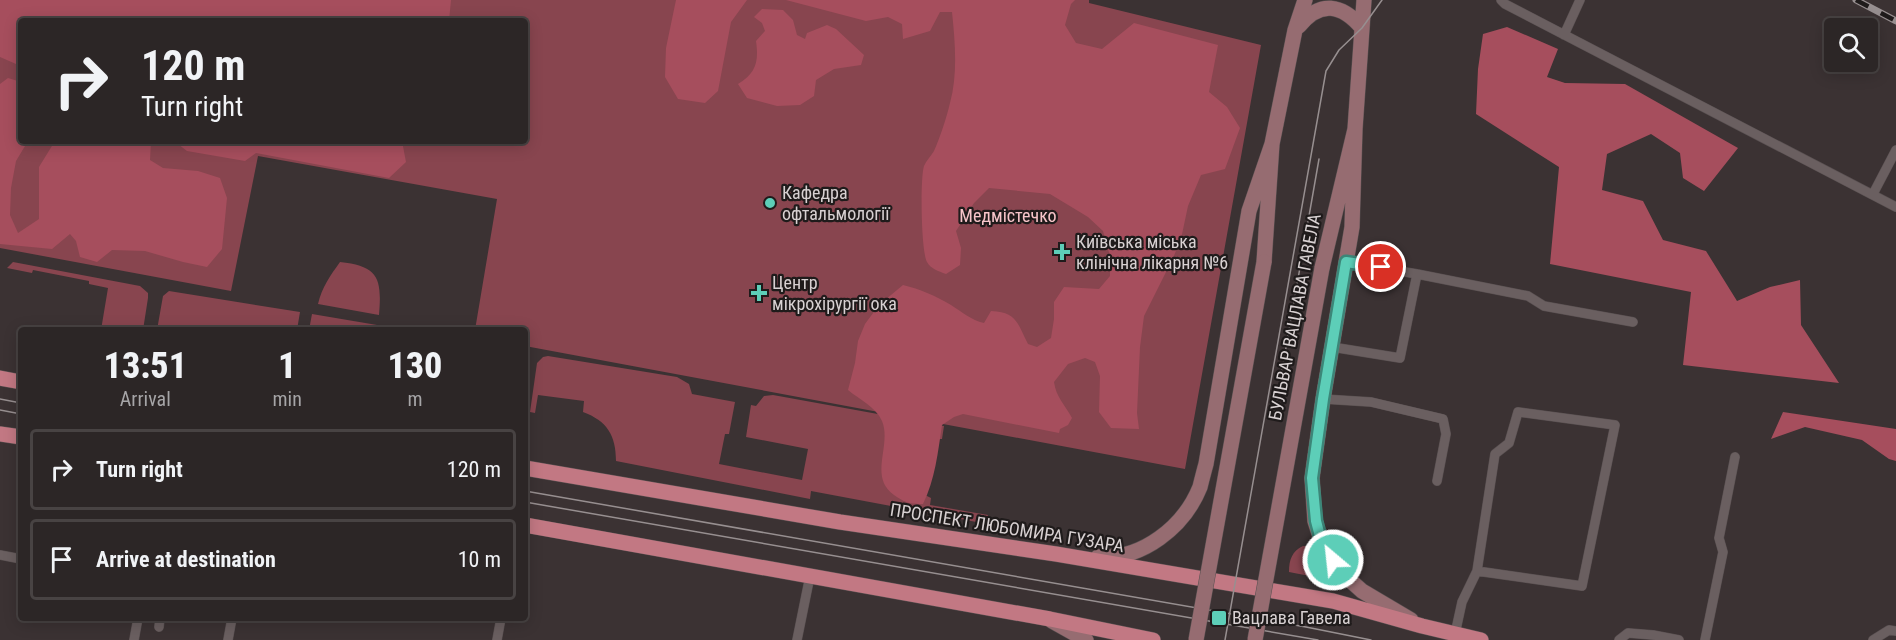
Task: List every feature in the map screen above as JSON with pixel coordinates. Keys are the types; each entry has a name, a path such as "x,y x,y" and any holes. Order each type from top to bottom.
{"main road":[{"path":"1196,640 1264,262 1272,144 1295,30 1305,0"},
{"name":"БУЛЬВАР ВАЦЛАВА ГАВЕЛА","path":"1255,640 1322,268 1355,129 1364,0"},
{"path":"1295,30 1311,13 1327,7 1339,8 1346,12 1362,28"},
{"path":"1355,129 1352,227 1312,478 1316,521 1321,540 1342,573 1362,591 1422,627"},
{"path":"1056,554 1111,558 1144,548 1178,523 1200,487 1206,464 1249,211 1272,144"},
{"path":"0,378 18,381"},
{"path":"0,434 18,437"},
{"name":"ПРОСПЕКТ ЛЮБОМИРА ГУЗАРА","path":"528,469 840,522 1056,554 1333,601 1422,627 1481,640"},
{"path":"528,526 1050,619 1153,640"},
{"path":"1050,619 1086,640"}],"lane":[{"path":"1502,0 1505,4 1896,207"},
{"path":"1564,34 1580,0"},
{"path":"1873,194 1896,150"},
{"path":"1346,262 1528,296 1544,306 1633,322"},
{"path":"1332,346 1400,358 1417,274"},
{"path":"1323,399 1371,402 1443,419 1446,434 1437,481"},
{"path":"1455,634 1462,602 1477,571 1495,454 1509,443 1518,412 1615,425 1582,586 1477,571"},
{"path":"1705,640 1723,552 1719,538 1735,457"},
{"path":"0,555 18,558"},
{"path":"797,640 810,576"},
{"path":"134,640 137,621"},
{"path":"228,640 231,621"},
{"path":"497,640 500,621"},
{"path":"1873,640 1889,630 1896,631"},
{"path":"1619,640 1628,633 1679,640"}],"green space":[{"name":"Медмістечко","path":"0,0 1089,0 1089,3 1261,45 1185,469 528,347 528,327 476,327 497,199 258,156 231,291 0,248"},
{"path":"13,262 140,286 148,293 143,327 102,327 108,288 89,284 89,281 33,270 32,273 7,268"},
{"path":"340,262 363,267 375,276 380,292 379,315 318,304 324,287"},
{"path":"169,291 300,312 298,327 158,327 163,296"},
{"path":"312,314 377,325 377,327 310,327"},
{"path":"543,357 677,377 689,384 692,394 735,402 729,434 725,434 719,464 802,480 808,449 746,437 751,405 756,406 764,396 773,395 944,426 942,439 931,439 925,495 931,498 930,505 988,515 987,524 811,491 810,499 616,461 612,436 598,420 583,412 584,401 538,395 535,413 530,412 537,363"},
{"path":"1303,546 1317,547 1333,577 1330,580 1289,572 1292,556"}],"shaded area":[{"path":"0,0 451,0 449,18 18,18 18,62 16,64 0,57"},
{"path":"676,0 747,0 731,22 718,91 705,103 678,99 665,77 666,48"},
{"path":"786,0 1075,0 1071,4 1065,25 1076,43 1102,49 1134,23 1218,45 1209,92 1227,107 1240,128 1225,169 1201,175 1188,206 1181,239 1144,316 1137,413 1139,429 1111,428 1099,412 1100,376 1095,362 1085,358 1068,364 1054,382 1059,397 1072,418 1068,425 1060,429 1059,433 963,414 942,425 933,476 923,504 905,501 886,488 881,470 884,440 882,421 872,408 848,390 858,341 865,324 879,305 903,285 934,296 979,322 984,323 991,311 1011,316 1028,344 1037,347 1051,338 1054,302 1064,287 1099,289 1110,276 1110,256 1103,231 1088,217 1050,194 989,188 974,203 956,231 961,248 960,265 946,274 935,270 927,262 923,244 922,185 925,164 939,140 953,92 955,58 952,12 940,12 930,31 903,39 902,24 888,17 866,21"},
{"path":"762,9 783,10 793,20 797,35 805,39 807,33 827,25 836,29 864,55 861,65 834,69 816,80 814,96 800,105 777,106 747,98 738,84 749,76 755,66 756,41 765,31 762,23 754,17"},
{"path":"1507,27 1558,49 1547,77 1565,83 1625,84 1738,148 1704,191 1683,178 1680,153 1651,134 1607,154 1602,190 1643,201 1663,240 1706,251 1737,301 1770,287 1800,280 1801,325 1839,383 1683,365 1691,292 1550,264 1559,167 1476,114 1478,69 1483,34"},
{"path":"8,78 18,81 18,144 26,144 16,161 11,188 10,215 18,233 39,219 39,167 53,144 151,144 150,160 163,168 198,171 220,178 227,198 222,249 207,267 145,251 112,250 97,262 80,257 76,241 70,234 52,249 0,244 0,84"},
{"path":"178,144 403,144 406,162 389,178 256,153 245,161 187,151"},
{"path":"1783,412 1896,429 1896,461 1889,459 1862,440 1805,427 1771,439"}],"tram line":[{"path":"1225,640 1326,71 1339,50 1362,28 1382,0"},
{"path":"1274,416 1319,159"},
{"path":"0,399 18,402"},
{"path":"0,410 18,413"},
{"path":"528,492 1371,640"},
{"path":"528,503 1318,640"}],"railway":[{"path":"1856,0 1896,21"}],"place":[{"name":"Кафедра офтальмології","path":"770,203"},
{"name":"Київська міська клінічна лікарня №6","path":"1062,252"},
{"name":"Центр мікрохірургії ока","path":"759,293"},
{"name":"Вацлава Гавела","path":"1219,618"}],"route":[{"path":"1333,560 1323,546 1316,521 1312,478 1323,399 1346,262 1381,267"}]}
